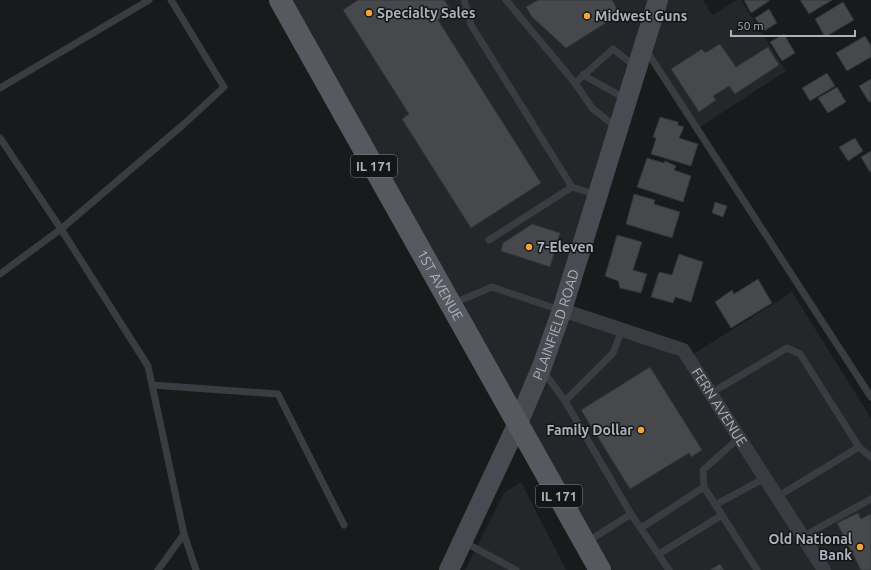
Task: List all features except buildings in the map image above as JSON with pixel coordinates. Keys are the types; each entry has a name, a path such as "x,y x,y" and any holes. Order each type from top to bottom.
{"main road":[{"name":"1ST AVENUE","path":"280,0 600,570"}],"street":[{"name":"PLAINFIELD ROAD","path":"449,570 518,423 541,369 562,310 599,195 658,0"},
{"name":"FERN AVENUE","path":"562,310 683,350 824,570"}],"lane":[{"path":"0,88 149,0"},
{"path":"0,273 61,229 184,124 224,87 171,0"},
{"path":"464,0 471,25 572,187 599,195"},
{"path":"506,0 575,83 592,108 619,130"},
{"path":"644,47 871,397"},
{"path":"575,83 613,48 638,68"},
{"path":"583,75 628,100"},
{"path":"0,138 61,229 148,366 184,534 196,570"},
{"path":"489,240 572,187"},
{"path":"451,304 492,287 562,310"},
{"path":"565,401 613,353 622,330"},
{"path":"711,394 787,348 800,354 859,447 871,457"},
{"path":"541,369 565,401 631,514 669,570"},
{"path":"152,386 278,394 344,525"},
{"path":"739,438 703,470 704,487 757,570"},
{"path":"777,497 859,447"},
{"path":"715,505 764,478"},
{"path":"641,528 704,487"},
{"path":"802,537 871,499"},
{"path":"585,543 631,514"},
{"path":"659,554 722,515"},
{"path":"158,570 184,534"},
{"path":"463,541 516,570"}],"shaded area":[{"path":"280,0 703,0 712,15 737,0 741,0 786,71 697,129 644,48 560,306 690,356 792,292 871,418 871,570 604,570"},
{"path":"521,482 566,570 465,570 504,493"}],"place":[{"name":"Specialty Sales","path":"369,13"},
{"name":"Midwest Guns","path":"587,16"},
{"name":"7-Eleven","path":"529,247"},
{"name":"Family Dollar","path":"641,430"},
{"name":"Old National Bank","path":"860,547"}]}
